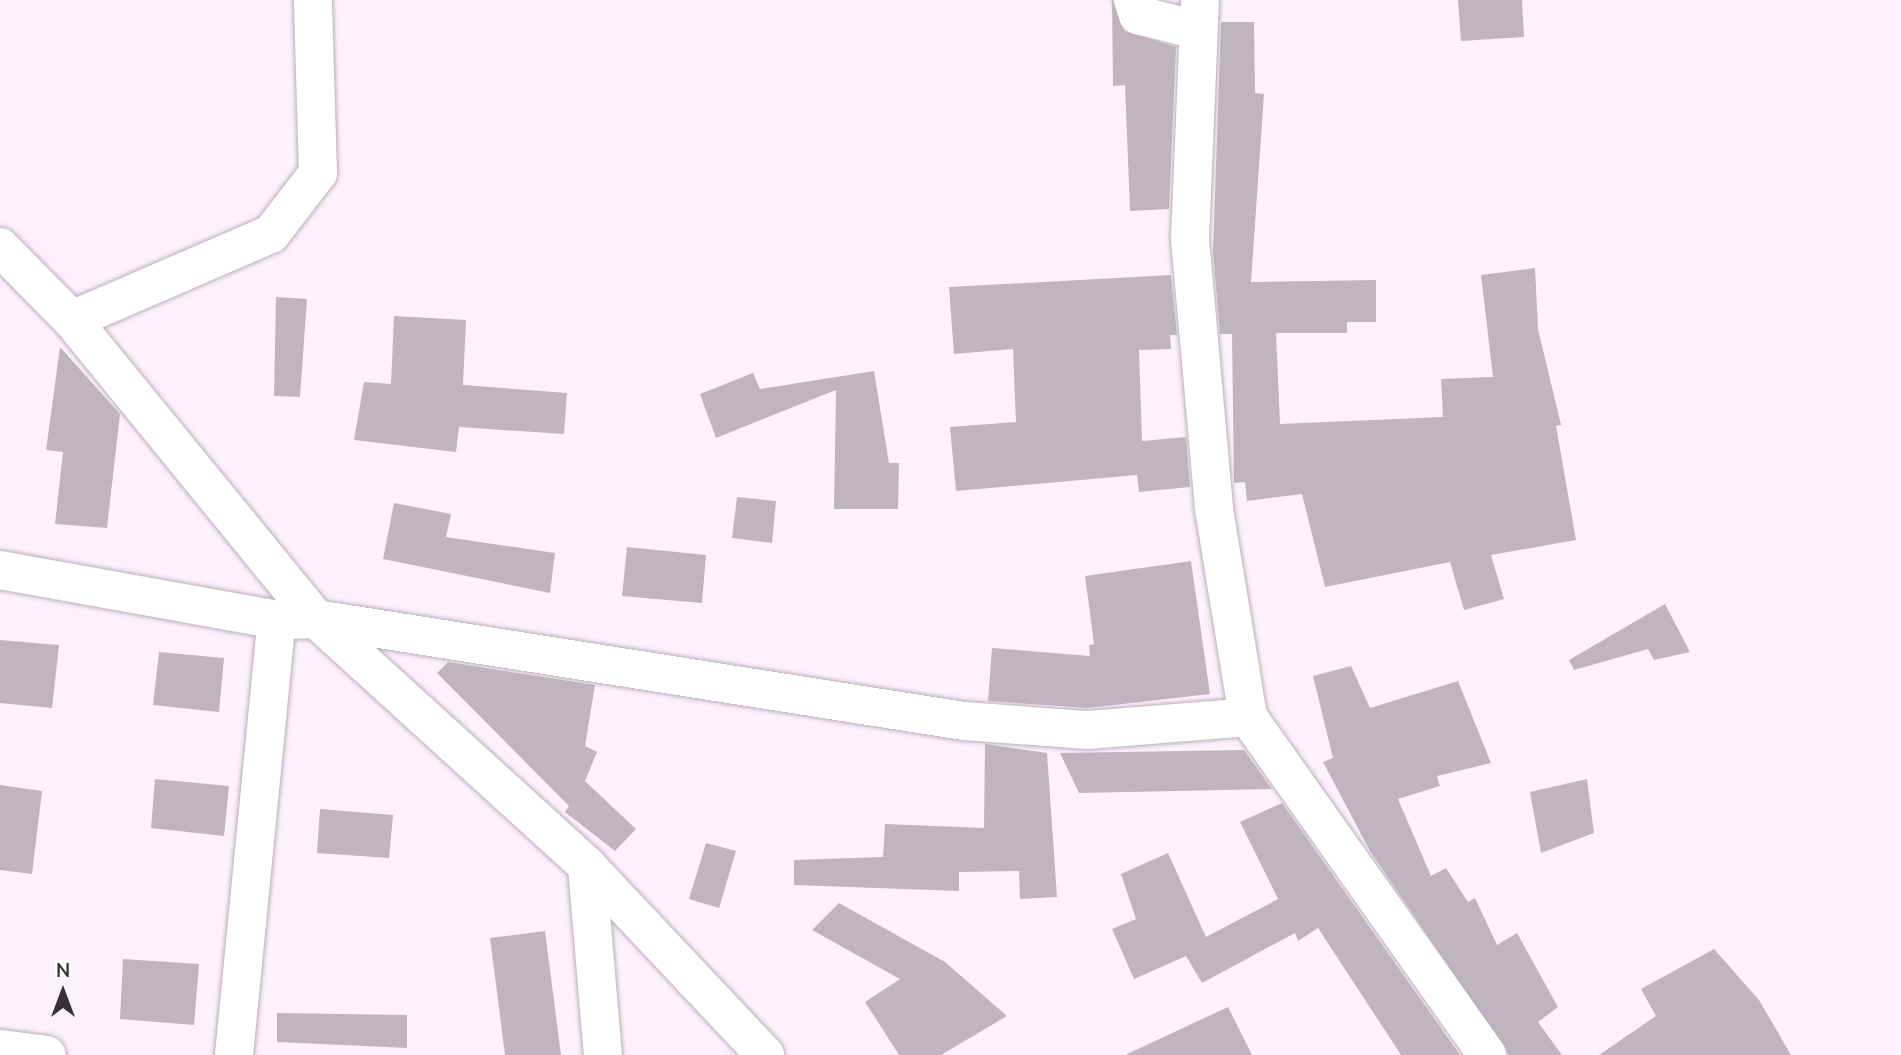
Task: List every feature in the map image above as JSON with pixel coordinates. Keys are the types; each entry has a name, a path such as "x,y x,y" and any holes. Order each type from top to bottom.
{"street":[{"path":"72,320 271,234 318,173 313,0"},
{"path":"1133,0 1138,15 1199,15 1190,239 1214,509 1248,717 1487,1055"},
{"path":"0,247 72,320 316,619 587,866 765,1055"},
{"path":"0,570 277,620 316,619 964,721 1088,730 1248,717"},
{"path":"234,1055 277,620"},
{"path":"587,866 603,1055"},
{"path":"0,1049 47,1055"}],"building":[{"path":"1112,0 1124,31 1176,47 1169,209 1130,211 1125,85 1113,86"},
{"path":"1458,0 1522,0 1524,37 1461,41"},
{"path":"1221,22 1254,22 1255,93 1264,94 1251,282 1376,280 1376,322 1347,322 1347,333 1276,333 1280,424 1443,417 1441,379 1493,377 1481,275 1535,268 1538,329 1561,425 1556,426 1576,540 1491,555 1504,599 1464,610 1450,562 1325,587 1302,494 1247,501 1245,482 1234,483 1232,334 1220,334 1213,252"},
{"path":"1171,275 1177,335 1170,335 1171,349 1139,350 1142,441 1186,437 1190,487 1139,492 1137,475 956,491 950,427 1016,422 1013,349 954,354 949,287"},
{"path":"276,297 307,299 300,397 274,396"},
{"path":"394,316 466,320 463,385 567,393 564,434 459,427 456,452 354,440 364,382 391,384"},
{"path":"60,347 120,414 107,528 55,524 63,452 46,450"},
{"path":"874,371 889,463 899,463 898,509 834,509 836,390 716,438 700,394 753,373 760,389"},
{"path":"737,497 776,501 772,543 732,538"},
{"path":"394,503 451,514 446,537 555,553 550,593 383,559"},
{"path":"627,547 706,555 702,603 622,596"},
{"path":"1191,561 1210,694 1088,708 988,701 992,648 1090,656 1089,645 1094,644 1085,576"},
{"path":"1665,604 1690,652 1654,660 1648,649 1574,670 1569,660"},
{"path":"0,640 59,645 52,708 0,703"},
{"path":"159,652 224,658 219,712 153,705"},
{"path":"448,662 595,685 585,746 597,752 585,781 636,829 615,851 565,812 569,806 437,673"},
{"path":"1351,666 1370,708 1458,681 1491,763 1437,776 1440,786 1398,799 1431,876 1446,868 1468,902 1475,898 1497,945 1517,933 1558,1007 1538,1022 1562,1055 1509,1055 1370,851 1323,762 1333,758 1313,676"},
{"path":"985,744 1047,753 1057,897 1020,899 1019,871 959,872 959,891 794,885 794,860 883,857 885,824 984,828"},
{"path":"1244,750 1272,789 1079,793 1060,753"},
{"path":"155,779 229,786 224,836 151,828"},
{"path":"1587,779 1594,833 1541,853 1530,792"},
{"path":"0,785 42,791 32,874 0,870"},
{"path":"1282,803 1460,1055 1401,1055 1318,928 1298,941 1295,933 1202,983 1186,956 1134,979 1112,929 1136,919 1121,874 1168,853 1206,937 1278,899 1240,822"},
{"path":"320,809 393,815 389,858 317,853"},
{"path":"706,843 736,851 719,908 689,899"},
{"path":"839,903 945,962 1007,1016 941,1055 899,1055 865,1002 900,979 812,930"},
{"path":"545,931 561,1055 505,1055 490,938"},
{"path":"1714,949 1759,1000 1791,1055 1599,1055 1656,1016 1641,989"},
{"path":"123,959 199,964 194,1025 120,1019"},
{"path":"1228,1007 1252,1055 1125,1055"},
{"path":"277,1013 407,1015 407,1048 277,1042"}]}
